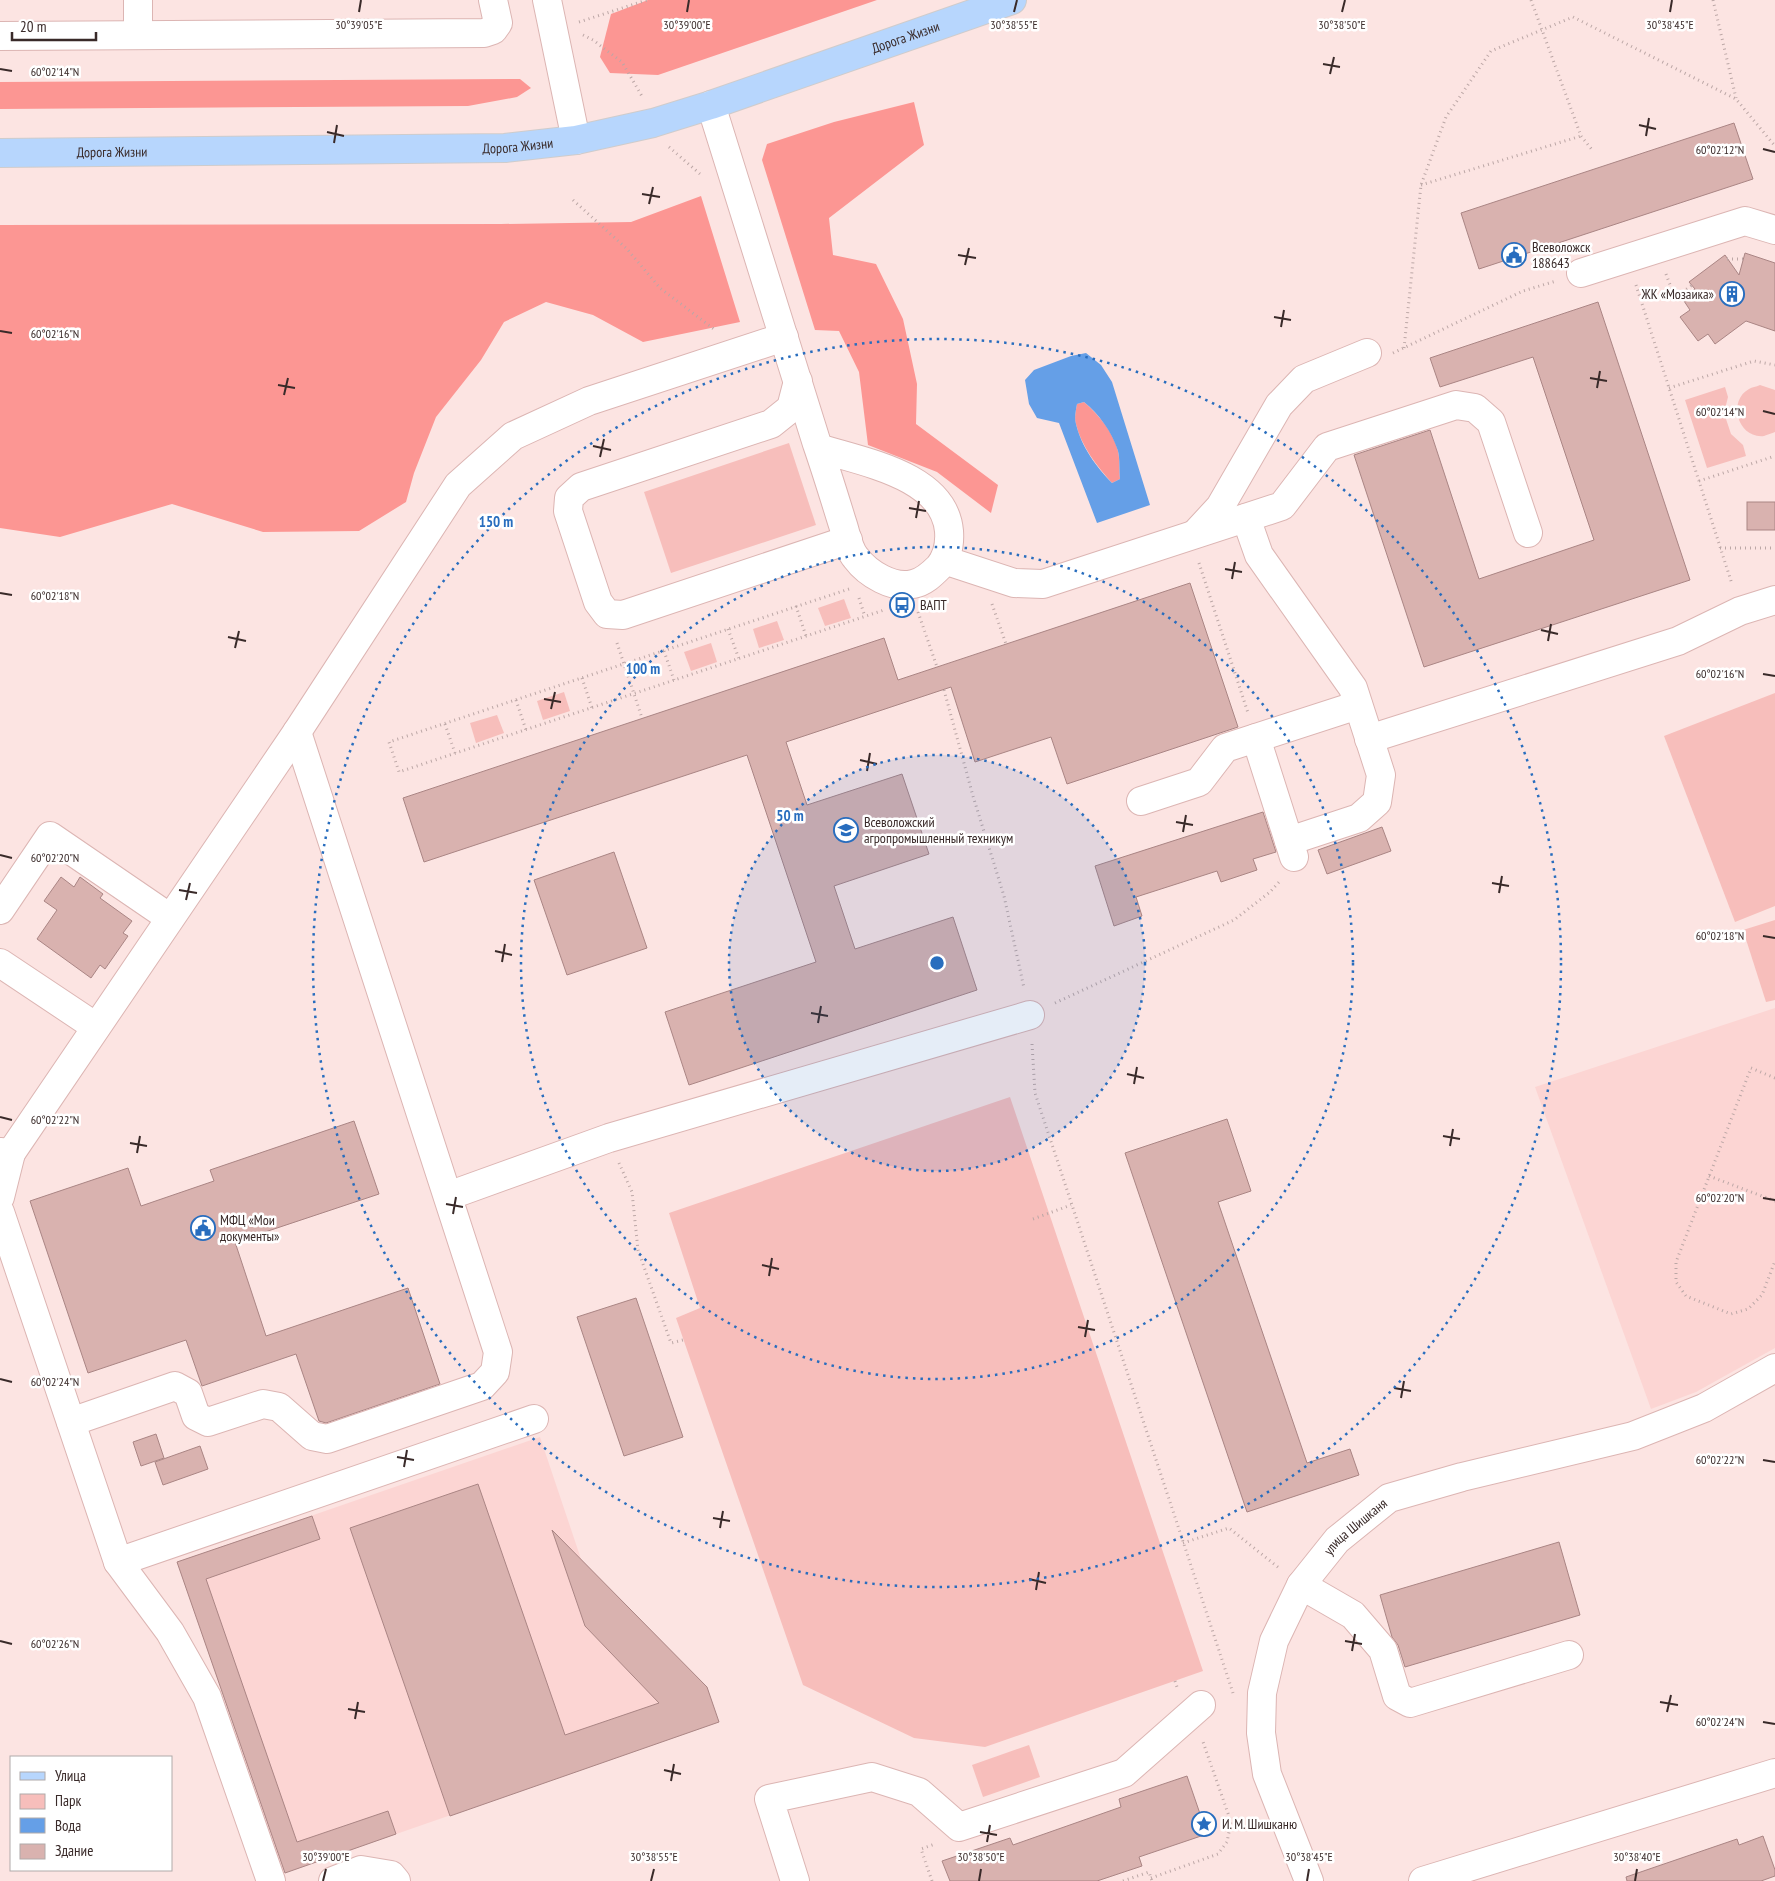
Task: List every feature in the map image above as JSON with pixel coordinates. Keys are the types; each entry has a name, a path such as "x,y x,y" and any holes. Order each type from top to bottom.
{"main road":[{"name":"Дорога Жизни","path":"0,153 505,148 576,140 653,123 711,105 1012,0"}],"street":[{"path":"138,0 138,35"},
{"path":"0,36 484,33 492,30 498,22 493,0"},
{"path":"555,15 576,140"},
{"path":"711,105 798,381 819,448 848,540 855,558 873,575 890,583 913,584 930,576 944,560 950,543 948,523 941,507 932,496 920,485 901,474 819,448"},
{"path":"1581,273 1746,221 1775,230"},
{"path":"0,1197 5,1152 96,1027 297,732 458,485 513,436 589,401 784,337"},
{"path":"1194,534 1220,507 1279,405 1304,379 1379,353"},
{"path":"798,381 791,408 771,424 581,487 569,498 568,511 598,602 607,614 623,615 848,540"},
{"path":"944,560 1014,583 1043,584 1282,506 1327,447 1456,405 1476,408 1491,422 1528,533"},
{"path":"1246,518 1259,554 1353,688 1381,776 1377,802 1359,818 1291,849 1256,738"},
{"path":"1369,739 1678,641 1740,611 1775,600"},
{"path":"1141,801 1199,782 1224,748 1358,706"},
{"path":"71,1422 175,1386 188,1393 196,1416 208,1422 263,1404 279,1407 312,1436 327,1439 482,1386 495,1372 498,1352 297,732"},
{"path":"0,910 9,876 50,836 170,918"},
{"path":"0,964 96,1027"},
{"path":"448,1196 609,1138 1030,1015"},
{"path":"0,1212 118,1562 170,1632 208,1697 271,1881"},
{"name":"улица Шишканя","path":"1309,1881 1266,1774 1261,1733 1262,1693 1274,1641 1301,1585 1337,1540 1389,1498 1462,1477 1633,1436 1704,1408 1775,1368"},
{"path":"118,1562 534,1418"},
{"path":"1301,1585 1353,1615 1384,1650 1397,1696 1410,1702 1569,1655"},
{"path":"795,1881 769,1799 872,1777 920,1792 959,1827 1124,1773 1197,1709"},
{"path":"1423,1881 1775,1774"},
{"path":"333,1881 361,1870 391,1875 396,1881"}],"path":[{"path":"555,15 648,0"},
{"path":"1531,0 1581,136 1593,151"},
{"path":"1713,0 1736,99"},
{"path":"555,15 622,62 645,101"},
{"path":"1404,348 1421,186 1446,117 1491,50 1573,17 1736,99 1775,146"},
{"path":"1421,186 1581,136"},
{"path":"664,143 700,174"},
{"path":"573,200 627,249 660,288 741,350"},
{"path":"1656,249 1675,298 1692,285"},
{"path":"1628,258 1740,611"},
{"path":"1727,259 1744,259"},
{"path":"1379,353 1404,348 1523,291 1581,273"},
{"path":"1669,388 1754,362 1775,365"},
{"path":"1698,480 1775,456"},
{"path":"1720,548 1775,548"},
{"path":"1190,565 1200,562 1256,738"},
{"path":"913,584 916,605 937,667"},
{"path":"855,587 389,742 399,772 888,609"},
{"path":"857,594 865,617"},
{"path":"796,606 806,636"},
{"path":"728,629 739,659"},
{"path":"664,651 674,680"},
{"path":"620,652 642,718"},
{"path":"582,678 592,708"},
{"path":"944,690 973,796 1004,896 1030,1015 1035,1093 1233,1694"},
{"path":"516,700 526,730"},
{"path":"445,724 455,754"},
{"path":"1030,1015 1234,920 1270,892 1290,870 1291,849"},
{"path":"1775,1078 1751,1068 1676,1262 1676,1282 1686,1296 1732,1314 1748,1309 1762,1295 1775,1261"},
{"path":"609,1138 632,1192 638,1250 671,1343 684,1340"},
{"path":"1709,1176 1775,1201"},
{"path":"1033,1219 1071,1205"},
{"path":"1183,1543 1229,1528 1301,1585"},
{"path":"1175,1681 1182,1704 1197,1709 1233,1694 1262,1693"},
{"path":"1123,1881 1149,1872 1152,1879 1218,1854 1227,1842 1231,1822 1197,1709"},
{"path":"932,1881 921,1849 938,1843 959,1827"}],"shaded area":[{"path":"648,0 877,0 658,75 610,73 600,57 611,14"},
{"path":"520,79 531,88 517,97 468,106 0,109 0,82"},
{"path":"914,102 924,145 829,218 833,255 876,264 903,319 917,384 916,424 998,485 991,513 937,472 868,445 859,372 839,331 815,330 762,160 767,144 834,122"},
{"path":"701,196 740,322 643,342 593,315 546,302 504,322 481,360 436,417 414,473 406,502 359,531 263,532 172,504 60,537 0,528 0,225 631,222"},
{"path":"1084,402 1105,424 1116,444 1119,454 1120,479 1112,483 1090,455 1078,432 1075,419 1077,404"},
{"path":"1775,1008 1775,1348 1696,1392 1651,1409 1535,1087"},
{"path":"540,1437 581,1559 707,1687 719,1722 284,1873 177,1562"}],"green space":[{"path":"1760,385 1775,390 1775,432 1764,436 1748,432 1742,426 1737,410 1738,402 1742,395 1750,388"},
{"path":"1725,387 1728,397 1724,413 1731,434 1743,445 1746,456 1707,468 1685,400"},
{"path":"789,443 816,525 671,573 644,492"},
{"path":"844,599 851,618 825,626 818,608"},
{"path":"777,621 784,640 759,648 753,629"},
{"path":"711,643 717,662 691,671 684,652"},
{"path":"564,692 570,711 543,720 537,701"},
{"path":"1775,693 1775,906 1735,922 1664,736"},
{"path":"497,715 504,733 476,743 470,723"},
{"path":"1775,920 1775,1000 1766,1002 1743,930"},
{"path":"1010,1097 1203,1671 985,1747 914,1738 803,1685 676,1318 700,1308 669,1213"},
{"path":"1029,1745 1040,1777 983,1797 972,1765"}],"water":[{"path":"1086,353 1101,365 1112,382 1150,505 1097,523 1059,423 1037,418 1029,404 1025,380 1034,370 1071,356","holes":["1084,402 1109,430 1118,451 1120,479 1112,483 1090,456 1078,432 1075,419 1077,404"]}],"building":[{"path":"1734,123 1753,179 1479,269 1461,213"},
{"name":"ЖК «Мозаика»","path":"1745,253 1775,263 1775,331 1746,321 1715,344 1708,334 1698,341 1680,317 1690,310 1682,298 1695,289 1689,282 1725,255 1739,275"},
{"path":"1598,302 1690,580 1424,667 1354,455 1430,430 1479,579 1594,540 1533,357 1440,387 1430,358"},
{"path":"1747,502 1775,502 1775,530 1747,530"},
{"name":"Всеволожский агропромышленный техникум","path":"1190,583 1238,727 1067,784 1051,737 975,762 951,687 786,742 807,805 902,774 929,854 834,886 855,949 953,917 977,990 689,1085 665,1012 816,962 747,755 424,862 403,798 884,638 898,680"},
{"path":"1263,812 1276,852 1253,859 1257,870 1221,882 1217,871 1136,897 1142,916 1114,926 1095,866"},
{"path":"1382,827 1391,851 1327,874 1318,850"},
{"path":"614,852 647,948 567,975 534,880"},
{"path":"61,877 74,887 80,877 103,894 100,898 132,921 123,933 128,936 105,969 100,965 91,978 37,939 57,910 44,901"},
{"path":"1227,1119 1251,1191 1218,1202 1307,1463 1350,1449 1359,1475 1247,1512 1125,1153"},
{"path":"354,1121 379,1194 235,1242 266,1336 408,1288 440,1384 326,1423 319,1421 296,1354 202,1386 186,1340 88,1373 30,1201 128,1168 141,1206 214,1181 210,1170"},
{"path":"636,1298 683,1437 624,1456 577,1317"},
{"path":"156,1434 164,1458 141,1466 133,1442"},
{"path":"200,1446 208,1469 163,1485 155,1462"},
{"path":"478,1484 565,1735 659,1703 585,1626 552,1530 707,1687 719,1722 450,1816 350,1528"},
{"path":"312,1516 320,1539 206,1579 297,1842 388,1811 396,1834 285,1873 177,1562"},
{"path":"1559,1542 1580,1615 1405,1667 1398,1645 1392,1637 1380,1595"},
{"path":"1187,1776 1207,1834 1139,1857 1142,1866 1097,1881 950,1881 942,1861 1010,1838 1013,1845 1121,1807 1119,1799"},
{"path":"1763,1836 1775,1870 1775,1876 1761,1881 1627,1881 1626,1877 1737,1839 1739,1845"}],"place":[{"name":"Всеволожск 188643","path":"1514,255"},
{"name":"ЖК «Мозаика»","path":"1732,294"},
{"name":"ВАПТ","path":"902,605"},
{"name":"Всеволожский агропромышленный техникум","path":"846,830"},
{"name":"МФЦ «Мои документы»","path":"203,1228"},
{"name":"И. М. Шишканю","path":"1204,1824"}]}
